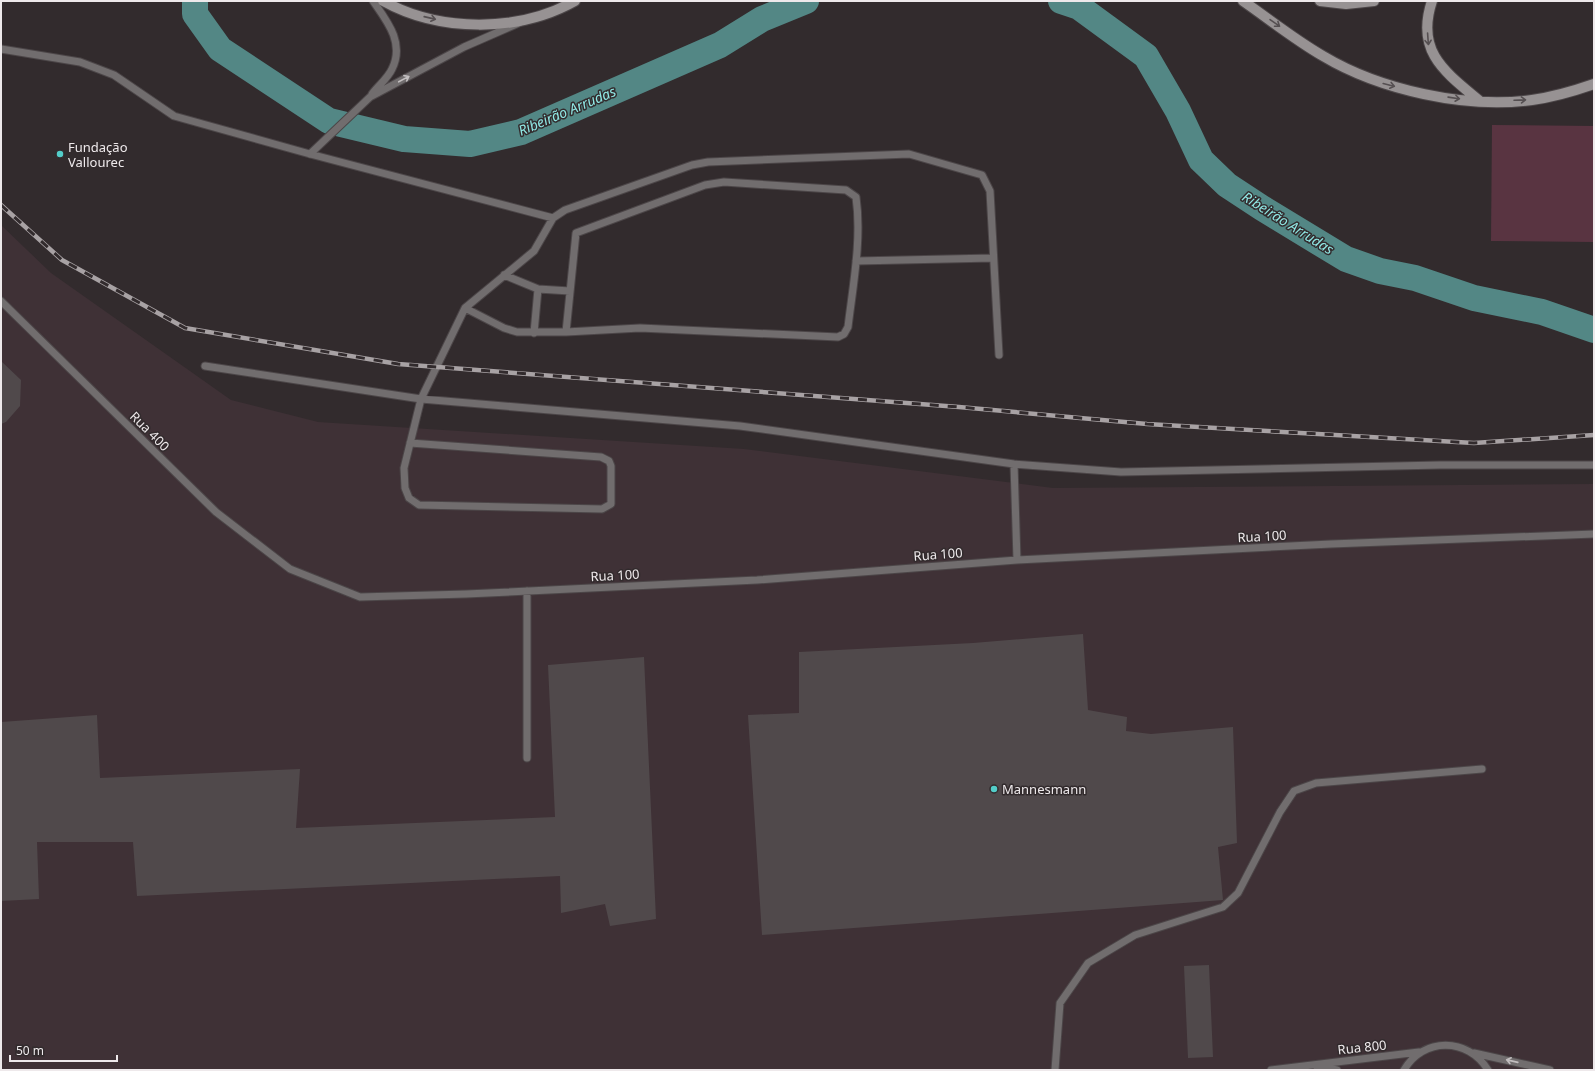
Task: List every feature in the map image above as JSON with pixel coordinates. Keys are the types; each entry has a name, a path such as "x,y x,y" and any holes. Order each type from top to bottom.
{"main road":[{"path":"382,1 422,16 444,22 487,24 524,21 575,1"},
{"path":"1243,1 1323,56 1371,80 1428,94 1481,102 1532,100 1594,84"},
{"path":"1320,1 1346,4 1374,1"},
{"path":"1432,1 1427,17 1428,46 1445,72 1481,102"}],"lane":[{"path":"310,154 370,97 392,69 397,50 392,28 372,1"},
{"path":"370,97 464,47 524,21"},
{"path":"1,49 80,62 114,75 174,116 310,154 553,218"},
{"path":"410,443 601,457 609,461 611,466 611,504 602,509 419,505 409,498 405,488 404,468 410,443 421,399 465,308 534,251 553,218 565,210 692,165 708,162 909,154 982,175 990,191 999,355"},
{"path":"465,308 504,328 517,332 566,332 640,328 838,337 844,334 848,327 856,261 856,197 846,190 724,182 706,185 576,233 566,332"},
{"path":"856,261 993,258"},
{"path":"504,275 538,289 570,291"},
{"path":"534,333 538,289"},
{"name":"Rua 400","path":"1,301 216,512 290,569"},
{"path":"205,366 421,399 740,426 1014,464 1121,472 1440,465 1594,465"},
{"path":"1014,464 1017,560"},
{"name":"Rua 100","path":"290,569 360,597 757,580 1017,560 1331,544 1594,534"},
{"path":"527,591 527,758"},
{"path":"1055,1070 1060,1002 1088,963 1135,935 1223,907 1238,893 1280,812 1294,791 1316,783 1482,770"},
{"path":"1404,1070 1408,1062 1419,1052 1432,1046 1446,1044 1460,1047 1473,1053 1550,1070"},
{"name":"Rua 800","path":"1270,1070 1419,1052"},
{"path":"1473,1053 1483,1062 1488,1070"},
{"name":"Rua 800","path":"1308,1065 1337,1070"}],"shaded area":[{"path":"1492,125 1594,126 1594,242 1491,241"},
{"path":"1,225 51,273 231,400 318,422 744,449 1053,488 1594,484 1594,1070 1,1070"}],"building":[{"path":"1,361 21,380 20,406 6,422 1,424"},
{"name":"Mannesmann","path":"1083,634 1088,710 1127,717 1126,731 1151,734 1233,727 1237,843 1218,847 1223,900 762,935 748,715 799,713 799,652 973,643"},
{"path":"644,657 656,919 610,926 605,904 561,913 560,876 137,896 133,842 37,842 39,899 1,901 1,722 97,715 100,778 300,769 296,828 555,817 548,665"},
{"path":"1209,965 1213,1057 1188,1058 1184,966"}],"waterway":[{"name":"Ribeirão Arrudas","path":"195,1 195,14 220,49 329,121 404,139 470,144 521,132 720,45 762,19 806,1"},
{"name":"Ribeirão Arrudas","path":"1061,1 1079,7 1146,56 1178,111 1201,160 1227,185 1262,208 1346,259 1380,271 1415,278 1474,298 1542,312 1594,330"}],"railway":[{"path":"1,205 62,260 185,328 398,364 959,407 1147,424 1474,443 1594,435"}],"place":[{"name":"Fundação Vallourec","path":"60,154"},
{"name":"Mannesmann","path":"994,789"}]}
